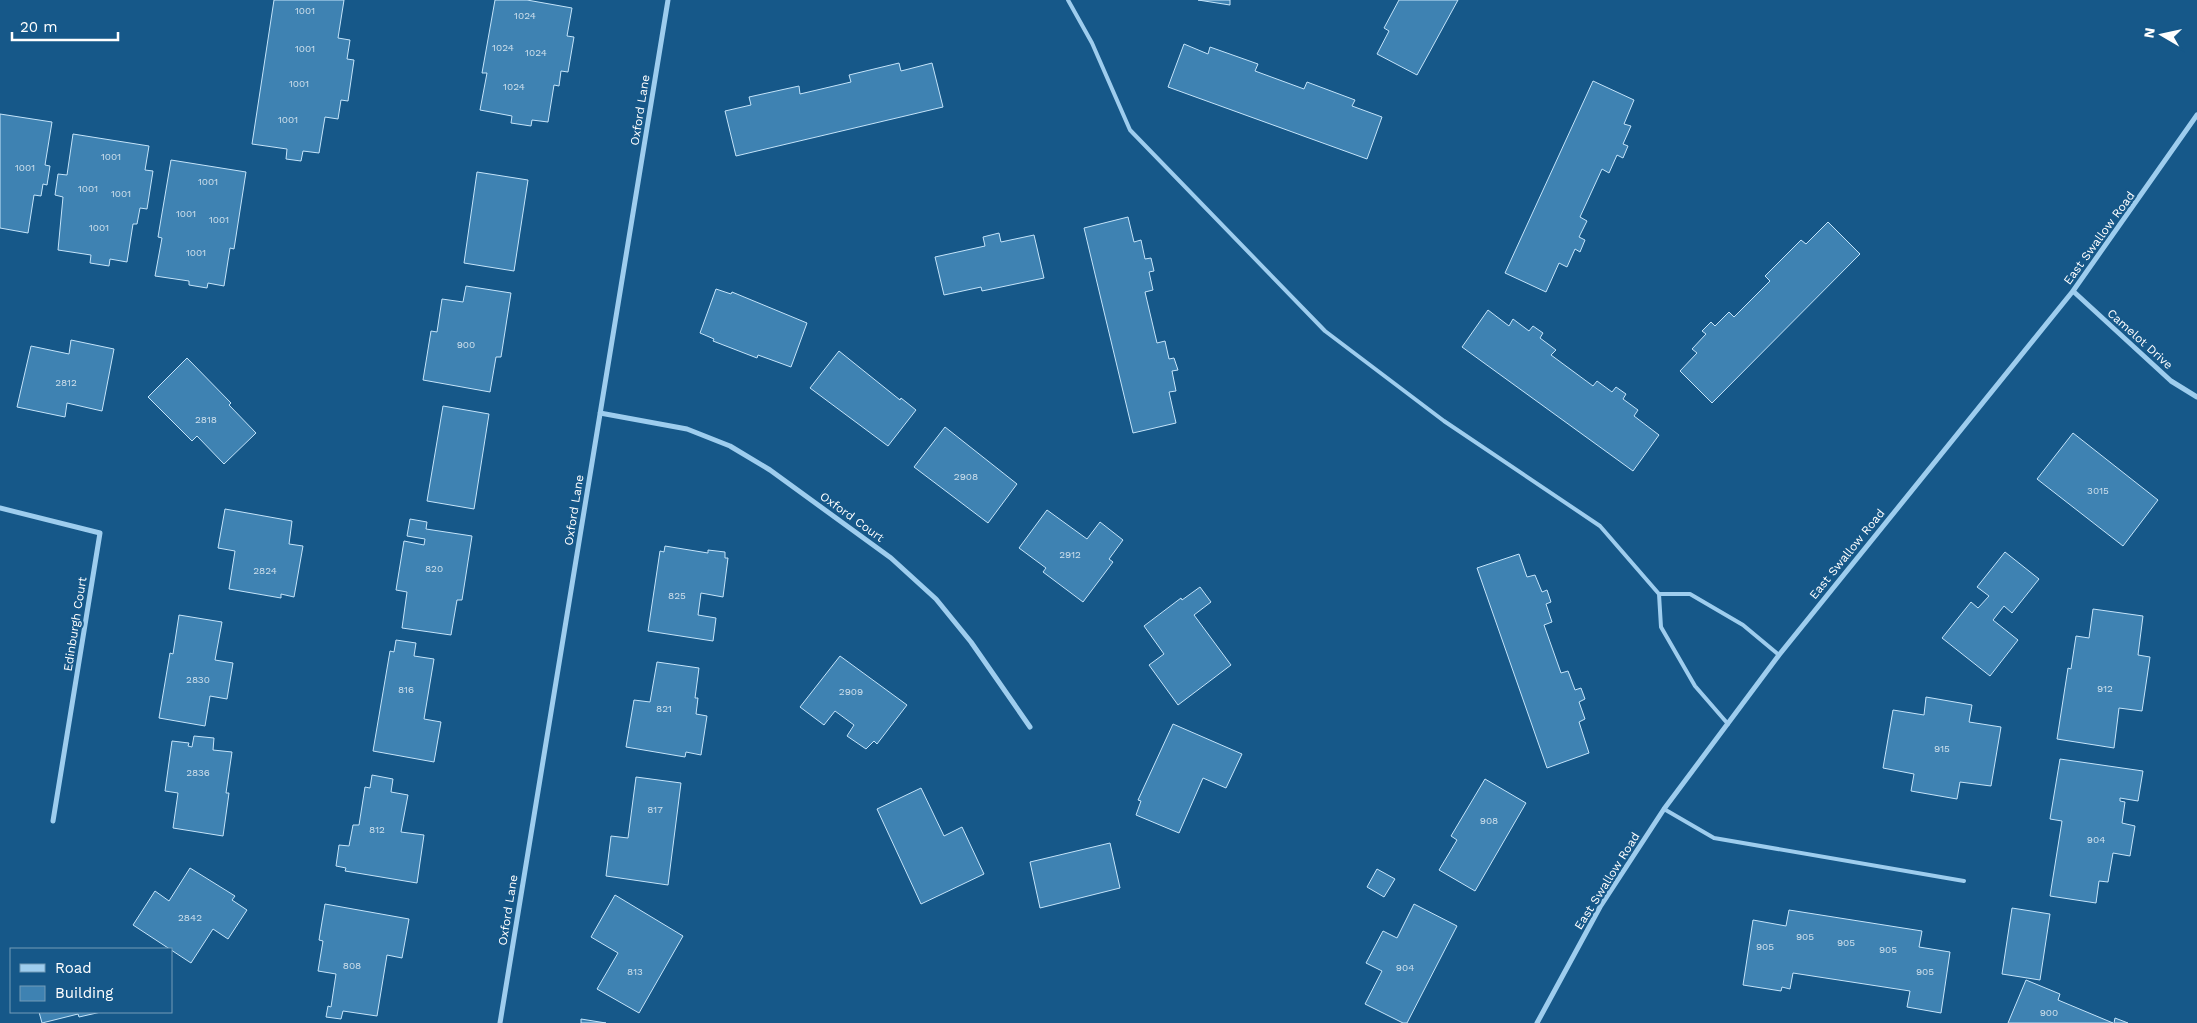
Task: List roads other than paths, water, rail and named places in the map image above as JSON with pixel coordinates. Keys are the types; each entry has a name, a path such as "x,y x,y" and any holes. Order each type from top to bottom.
{"street":[{"name":"Oxford Lane","path":"500,1023 668,0"},
{"name":"East Swallow Road","path":"1537,1023 1600,908 1664,809 1779,655 2073,291 2197,115"},
{"name":"Camelot Drive","path":"2073,291 2171,381 2197,397"},
{"name":"Oxford Court","path":"600,413 687,429 730,446 770,470 891,558 942,606 971,642 1030,727"},
{"name":"Edinburgh Court","path":"0,508 100,533 53,821"}],"lane":[{"path":"1068,0 1092,43 1130,130 1325,331 1444,421 1600,526 1659,594 1661,627 1695,686 1728,725"},
{"path":"1659,594 1690,594 1743,625 1779,655"},
{"path":"1664,809 1714,838 1964,881"}]}
